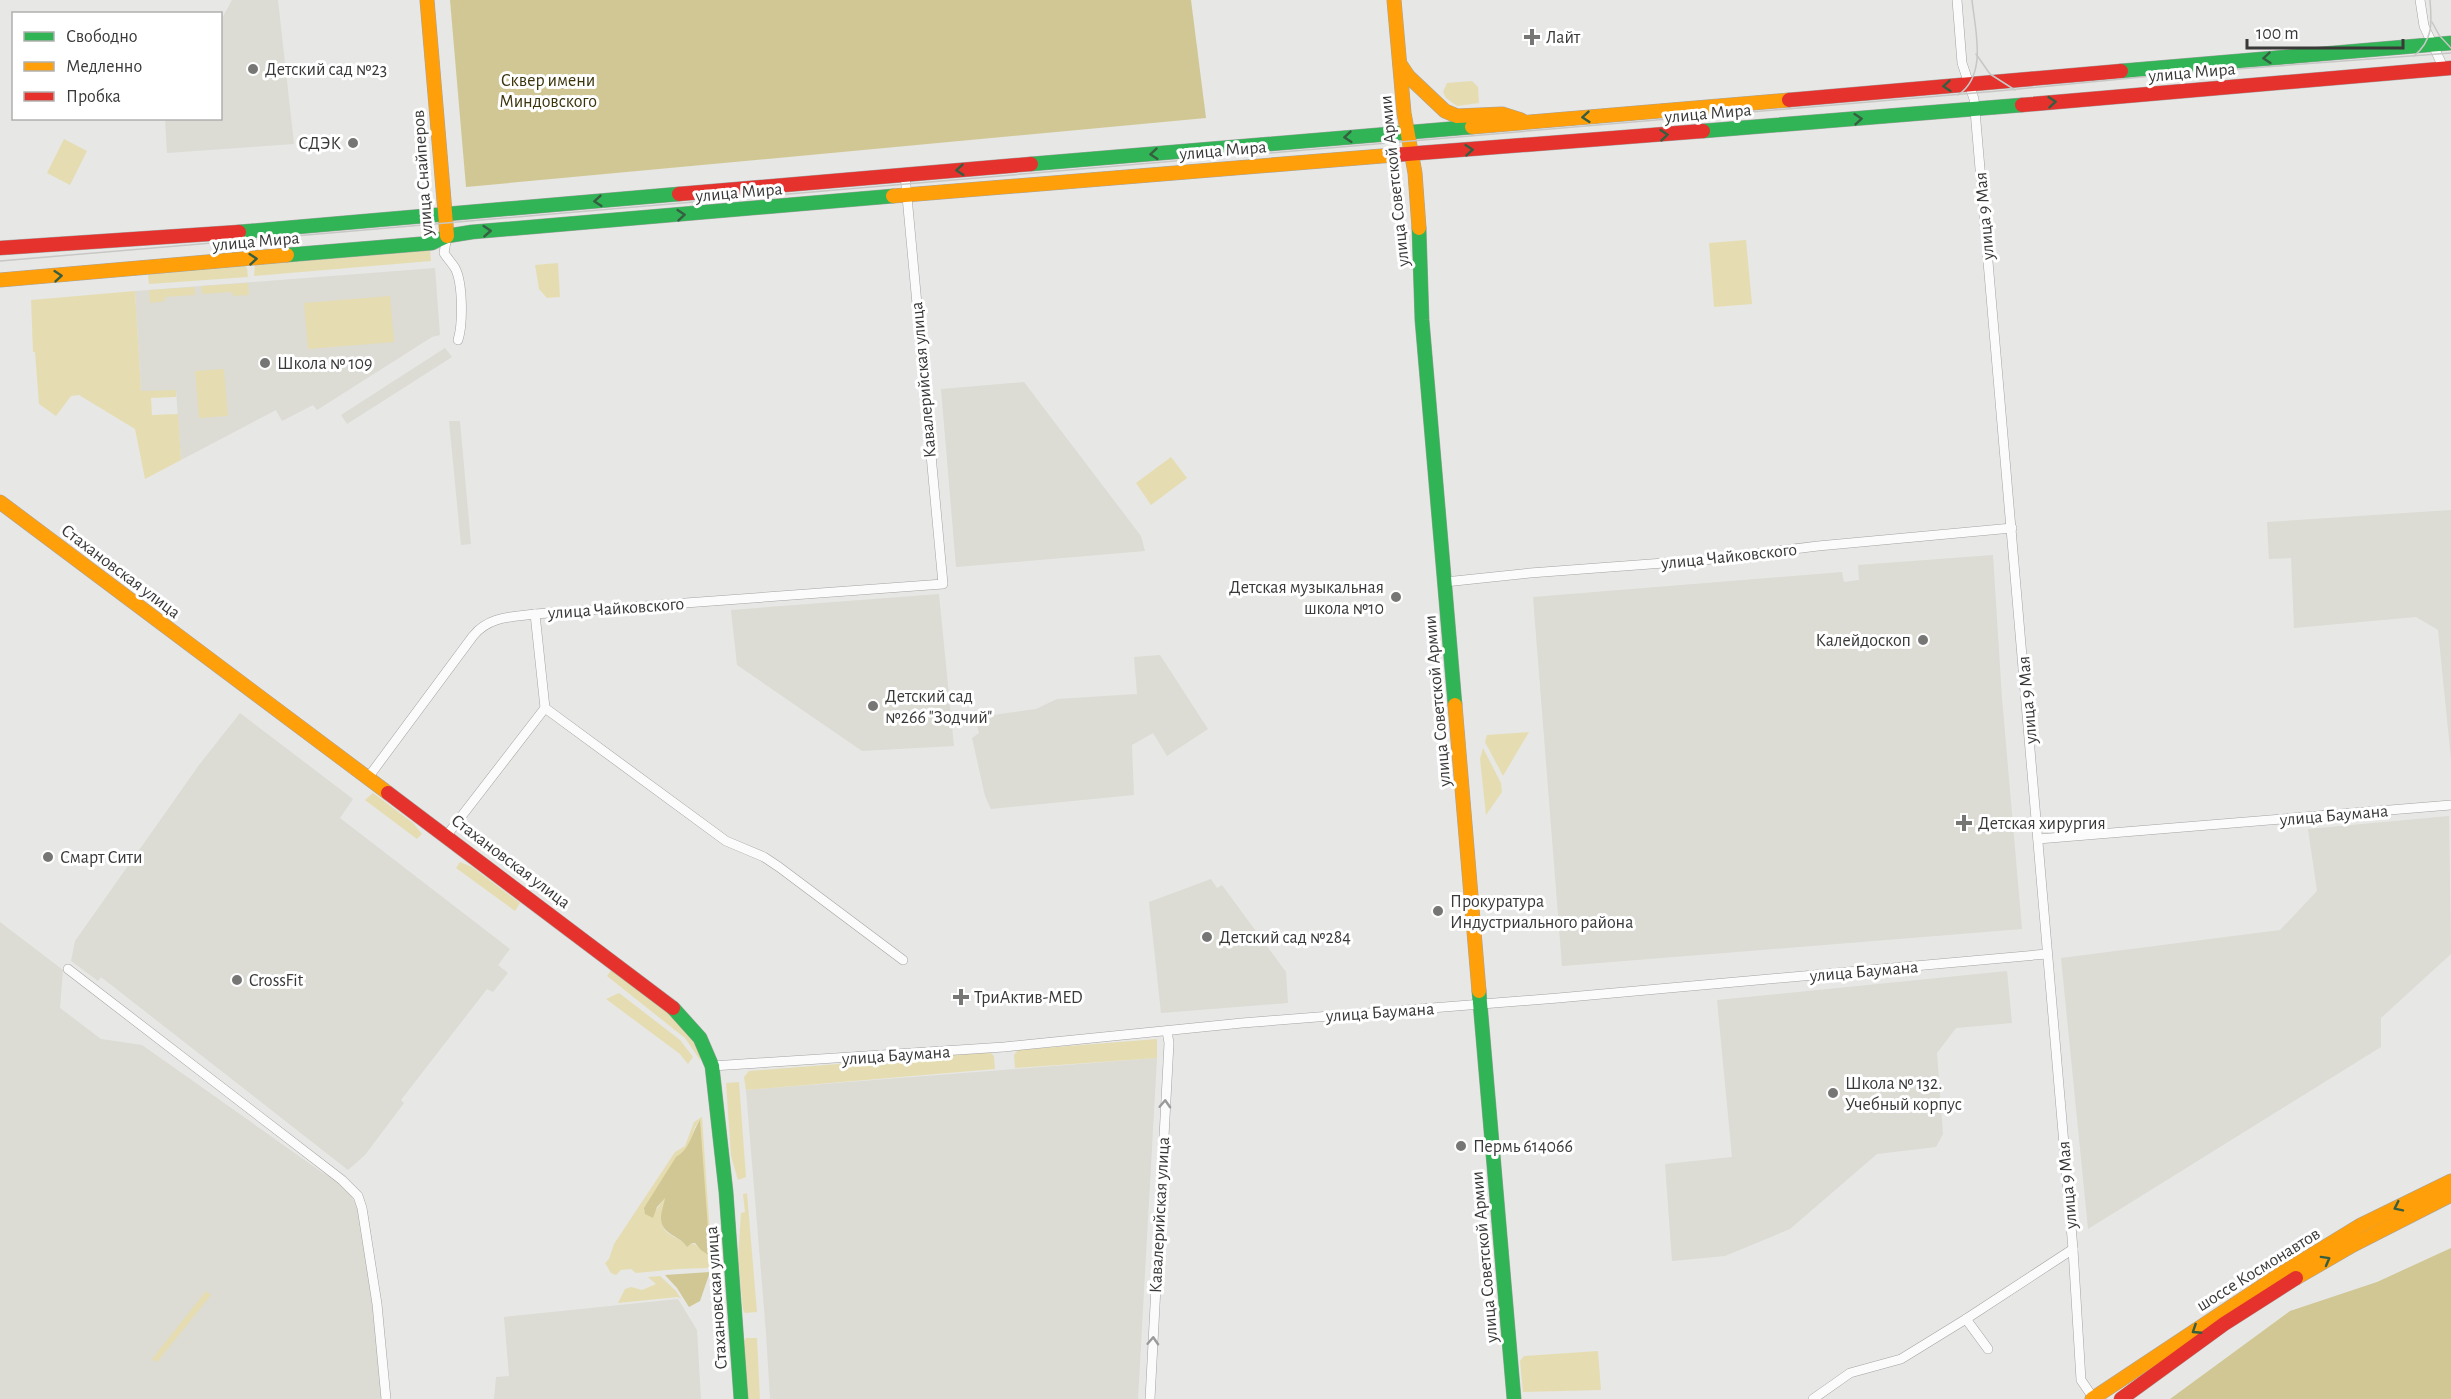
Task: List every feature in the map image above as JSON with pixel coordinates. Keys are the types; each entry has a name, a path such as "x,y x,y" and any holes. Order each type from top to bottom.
{"main road":[{"name":"улица Снайперов","path":"427,0 447,236"},
{"name":"улица Советской Армии","path":"1394,0 1406,132 1415,173 1422,280 1422,320 1514,1399"},
{"name":"улица Мира","path":"0,248 203,235 2451,43"},
{"path":"1400,63 1408,76 1446,111 1457,116 1502,114 1529,122"},
{"name":"улица Мира","path":"0,280 432,243 447,236 472,232 2447,68"},
{"name":"Стахановская улица","path":"0,502 367,779 447,835 679,1012 700,1035 708,1049 712,1066 726,1192 741,1399"},
{"name":"шоссе Космонавтов","path":"2093,1399 2297,1264 2361,1225 2451,1181"},
{"name":"шоссе Космонавтов","path":"2121,1399 2226,1323 2304,1272 2370,1235 2451,1196"}],"street":[{"name":"улица 9 Мая","path":"1957,0 1962,63 1974,93 1996,371 2012,528 2073,1249 2081,1380 2093,1399"},
{"path":"2420,0 2424,26 2431,45 2447,68"},
{"name":"Кавалерийская улица","path":"905,175 943,584"},
{"name":"улица Снайперов","path":"447,236 444,253 455,267 458,278 461,321 458,340"},
{"name":"улица Чайковского","path":"1445,582 1704,560 1818,546 2012,528"},
{"name":"улица Чайковского","path":"367,779 477,631 493,620 536,614 943,584"},
{"path":"447,835 545,708 536,614"},
{"path":"545,708 726,841 764,857 779,867 903,960"},
{"name":"улица Баумана","path":"2038,839 2451,805"},
{"name":"улица Баумана","path":"712,1066 1004,1047 1092,1037 2047,954"},
{"path":"68,969 342,1180 358,1196 377,1304 386,1399"},
{"name":"Кавалерийская улица","path":"1150,1399 1169,1043 1167,1031"},
{"path":"1813,1399 1850,1373 1901,1359 2073,1249"},
{"path":"1966,1319 1988,1349"}],"shaded area":[{"name":"Детский сад №23","path":"232,0 278,0 294,144 167,153 165,120 222,120 222,18"},
{"path":"1472,81 1478,87 1479,103 1457,106 1446,98 1443,92 1447,83"},
{"path":"64,139 87,151 70,185 47,173"},
{"path":"1746,240 1752,304 1714,307 1709,243"},
{"path":"430,250 431,261 254,276 255,265"},
{"path":"558,263 560,297 547,298 539,289 535,265"},
{"path":"245,266 248,277 149,284 148,276 151,273"},
{"name":"Школа № 109","path":"435,268 440,335 432,337 317,410 313,405 282,421 276,410 181,460 176,391 141,391 135,291"},
{"path":"248,283 249,295 233,296 232,292 202,294 201,286"},
{"path":"195,287 195,295 165,297 165,301 150,303 149,290"},
{"path":"135,291 141,391 176,390 176,397 151,398 152,415 178,414 181,460 145,479 135,429 79,395 71,396 56,416 39,404 35,352 33,352 31,300"},
{"path":"390,296 394,342 308,349 304,303"},
{"path":"445,348 452,357 347,424 341,415"},
{"path":"224,369 228,416 199,418 195,371"},
{"path":"1024,382 1141,536 1145,551 956,567 941,389"},
{"path":"449,421 460,421 471,544 461,545"},
{"path":"1171,457 1187,478 1151,505 1136,483"},
{"path":"2451,510 2451,759 2438,630 2416,617 2294,628 2291,558 2269,559 2267,522"},
{"path":"1993,555 2002,698 2022,929 1562,966 1533,597 1842,572 1844,582 1859,580 1858,565"},
{"name":"Детский сад №266 \"Зодчий\"","path":"939,594 954,746 862,751 737,665 731,610"},
{"name":"Детский сад №266 \"Зодчий\"","path":"1160,655 1208,729 1167,756 1153,733 1132,745 1134,795 991,809 985,796 972,738 979,733 976,721 979,717 1036,709 1057,699 1137,694 1134,657"},
{"path":"240,713 353,799 340,818 510,949 498,965 508,973 493,992 487,989 401,1100 404,1103 365,1155 348,1170 101,977 98,981 71,961 75,941 199,765"},
{"path":"1529,732 1503,776 1485,742 1487,735"},
{"path":"1483,748 1501,783 1502,792 1486,815 1480,759"},
{"path":"373,793 413,823 422,834 417,839 365,800"},
{"path":"2449,816 2451,954 2381,1018 2381,1047 2088,1229 2061,958 2280,930 2317,891 2308,829"},
{"path":"460,862 472,867 520,903 515,911 456,868"},
{"name":"Детский сад №284","path":"1211,879 1217,888 1222,885 1286,972 1288,1003 1161,1013 1149,902"},
{"path":"0,922 63,970 60,1008 101,1039 142,1045 323,1173 345,1184 356,1205 362,1227 372,1294 383,1399 0,1399"},
{"path":"614,966 653,995 681,1020 698,1047 700,1060 685,1038 607,976"},
{"name":"Школа № 132. Учебный корпус","path":"2007,971 2012,1023 1956,1028 1937,1053 1943,1134 1936,1147 1877,1154 1790,1229 1725,1256 1672,1261 1665,1164 1732,1157 1717,1000"},
{"path":"619,993 680,1040 693,1057 688,1064 680,1054 606,999"},
{"path":"1157,1039 1157,1058 1015,1068 1014,1055 1018,1050"},
{"path":"990,1052 994,1056 995,1069 746,1090 744,1077 749,1071"},
{"path":"1157,1058 1138,1399 770,1399 746,1090"},
{"path":"739,1082 746,1177 738,1180 731,1156 726,1083"},
{"path":"702,1117 712,1265 707,1268 636,1273 631,1269 621,1270 616,1275 611,1273 605,1263 609,1259 614,1244 675,1152 685,1146 694,1122","holes":["699,1121 699,1247 692,1243 687,1247 663,1227 661,1218 666,1196 651,1217 644,1211 689,1146"]},
{"path":"747,1193 757,1312 745,1313 738,1258 741,1213 745,1212 743,1194"},
{"path":"660,1276 681,1299 678,1297 618,1303 625,1289 631,1287 642,1290 656,1284 648,1277"},
{"path":"206,1291 211,1295 157,1362 152,1359"},
{"path":"678,1299 697,1330 701,1399 494,1399 496,1377 509,1376 504,1317"},
{"path":"746,1338 757,1338 760,1399 747,1399 743,1342"},
{"path":"1598,1351 1601,1390 1523,1392 1520,1361 1524,1356"}],"green space":[{"name":"Сквер имени Миндовского","path":"450,0 1191,0 1206,118 466,187"},
{"path":"700,1120 710,1256 695,1243 687,1247 664,1228 661,1213 665,1198 657,1207 653,1218 645,1214 644,1208 676,1157 688,1145"},
{"path":"2451,1248 2451,1399 2170,1399 2290,1311 2377,1282"},
{"path":"710,1272 700,1301 689,1307 665,1275"}],"tram line":[{"path":"1958,95 1973,76 1976,64 1977,38 1972,0"},
{"path":"2414,56 2428,38 2431,17 2430,0"},
{"path":"2432,22 2439,35 2451,48"},
{"path":"0,261 1998,91 2183,73 2451,53"},
{"path":"1976,54 1990,74 2015,90"}],"traffic: fast":[{"path":"2121,71 2451,43"},
{"path":"1703,131 2022,105"},
{"path":"1031,164 1472,127"},
{"path":"239,232 679,194"},
{"path":"287,255 432,243 447,236 472,232 893,196"},
{"path":"1419,228 1422,320 1455,705"},
{"path":"1479,991 1514,1399"},
{"path":"673,1008 700,1038 712,1066 726,1192 741,1399"}],"traffic: slow":[{"path":"427,0 447,236"},
{"path":"1394,0 1404,113 1415,173 1419,228"},
{"path":"1400,64 1408,76 1445,111 1457,116 1502,114 1521,120"},
{"path":"1472,127 1789,100"},
{"path":"893,196 1394,155"},
{"path":"0,280 287,255"},
{"path":"0,502 388,793"},
{"path":"1455,705 1479,991"},
{"path":"2092,1399 2279,1275 2361,1225 2451,1181"},
{"path":"2296,1278 2353,1245 2451,1195"}],"traffic: jam":[{"path":"2022,105 2451,68"},
{"path":"1789,100 2121,71"},
{"path":"1394,155 1703,131"},
{"path":"679,194 1031,164"},
{"path":"0,248 239,232"},
{"path":"388,793 673,1008"},
{"path":"2121,1399 2224,1324 2296,1278"}],"place":[{"name":"Лайт","path":"1532,37"},
{"name":"Детский сад №23","path":"253,69"},
{"name":"СДЭК","path":"353,143"},
{"name":"Школа № 109","path":"265,363"},
{"name":"Детская музыкальная школа №10","path":"1396,597"},
{"name":"Калейдоскоп","path":"1923,640"},
{"name":"Детский сад №266 \"Зодчий\"","path":"873,706"},
{"name":"Детская хирургия","path":"1964,823"},
{"name":"Смарт Сити","path":"48,857"},
{"name":"Прокуратура Индустриального района","path":"1438,911"},
{"name":"Детский сад №284","path":"1207,937"},
{"name":"CrossFit","path":"237,980"},
{"name":"ТриАктив-MED","path":"961,997"},
{"name":"Школа № 132. Учебный корпус","path":"1833,1093"},
{"name":"Пермь 614066","path":"1461,1146"}]}
